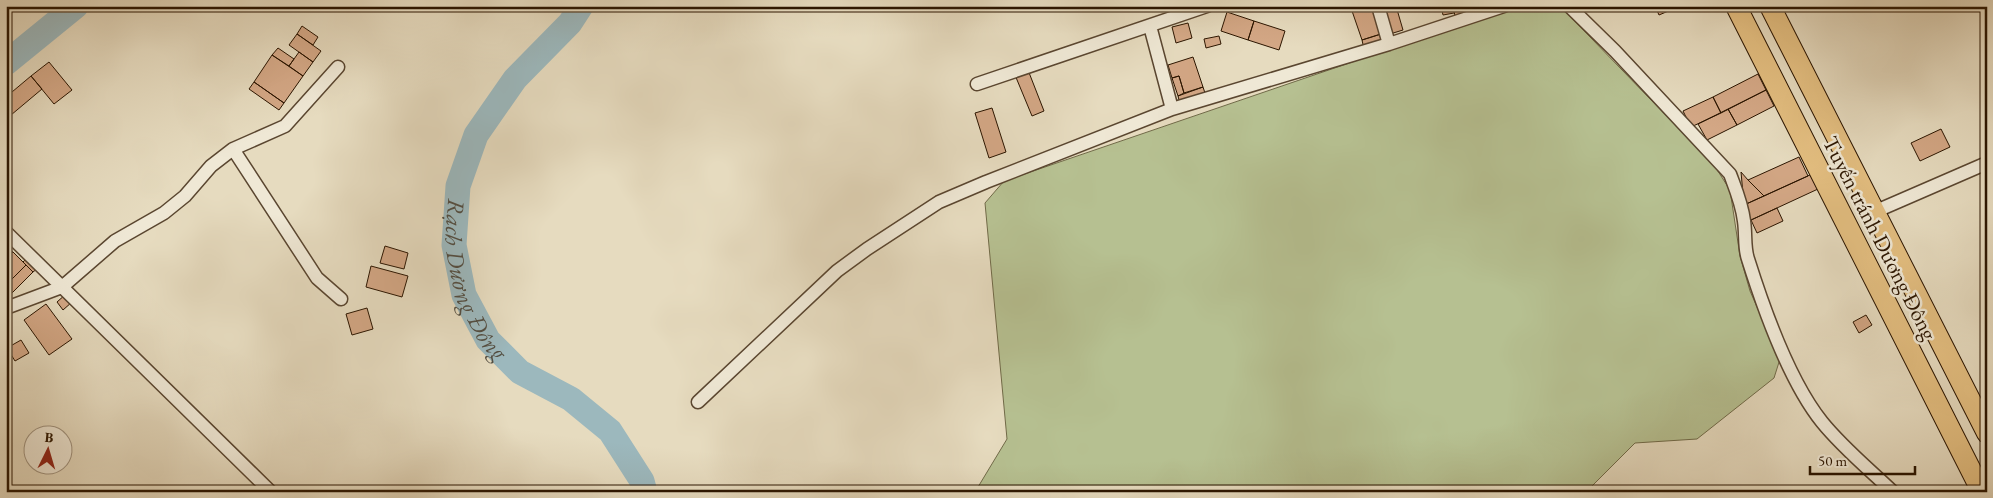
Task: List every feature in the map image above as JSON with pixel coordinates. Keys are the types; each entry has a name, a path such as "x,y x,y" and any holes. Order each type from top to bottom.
{"main road":[{"name":"Tuyến tránh Dương Đông","path":"1736,6 1982,492"},
{"name":"Tuyến tránh Dương Đông","path":"1770,6 1987,433"}],"street":[{"path":"977,84 1207,6"},
{"path":"1378,6 1389,44"},
{"path":"698,402 837,271 939,202 1172,109 1389,44 1504,6"},
{"path":"1569,6 1615,51 1730,174 1740,198 1747,257 1765,308 1802,394 1822,422 1848,450 1893,492"},
{"path":"1150,26 1172,109"},
{"path":"6,308 62,287 115,241 164,213 185,196 211,166 232,148 285,126 338,67"},
{"path":"232,148 317,278 341,299"},
{"path":"1874,212 1987,163"},
{"path":"6,232 271,492"}],"green space":[{"path":"1516,6 1560,6 1714,165 1730,190 1740,256 1750,291 1780,359 1774,378 1697,439 1635,443 1586,492 975,492 1007,439 985,203 1004,181"}],"building":[{"path":"1371,6 1381,34 1362,40 1351,8"},
{"path":"1381,6 1396,6 1403,30 1390,34"},
{"path":"1441,6 1453,6 1454,13 1443,15"},
{"path":"1453,6 1482,6 1484,10 1455,16"},
{"path":"1655,6 1680,6 1659,15"},
{"path":"1227,12 1254,21 1248,40 1221,31"},
{"path":"1254,21 1285,31 1279,50 1248,40"},
{"path":"1188,23 1192,38 1176,43 1172,27"},
{"path":"302,26 318,37 313,45 297,34"},
{"path":"297,34 321,51 313,62 289,45"},
{"path":"1381,34 1383,43 1364,49 1362,40"},
{"path":"1219,36 1221,44 1206,48 1204,39"},
{"path":"278,48 294,59 289,66 272,55"},
{"path":"299,52 313,62 303,76 289,66"},
{"path":"272,55 303,76 284,103 254,82"},
{"path":"1193,57 1203,87 1184,93 1179,76 1172,78 1168,65"},
{"path":"49,62 72,90 54,104 31,76"},
{"path":"1028,70 1044,111 1032,116 1015,75"},
{"path":"1758,74 1766,90 1721,113 1713,97"},
{"path":"31,76 42,89 11,115 6,109 6,97"},
{"path":"1179,76 1184,93 1178,96 1172,78"},
{"path":"254,82 284,103 279,110 249,89"},
{"path":"1203,87 1206,96 1180,104 1178,96"},
{"path":"1766,90 1774,106 1737,125 1728,109"},
{"path":"1713,97 1721,113 1691,127 1683,111"},
{"path":"992,108 1006,152 989,158 975,113"},
{"path":"1728,109 1737,125 1707,140 1698,124"},
{"path":"1941,129 1950,147 1920,161 1911,143"},
{"path":"1799,157 1808,176 1764,196 1748,180"},
{"path":"1741,172 1748,180 1764,196 1744,205"},
{"path":"1812,174 1818,189 1751,220 1744,205"},
{"path":"1777,208 1783,221 1757,233 1751,220"},
{"path":"6,245 13,252 6,259"},
{"path":"385,246 408,253 404,269 380,263"},
{"path":"13,252 26,265 6,285 6,259"},
{"path":"27,258 38,268 33,272 23,262"},
{"path":"26,265 33,272 12,293 6,288 6,285"},
{"path":"371,266 408,276 402,297 366,287"},
{"path":"66,294 72,302 63,310 57,302"},
{"path":"46,304 72,339 49,355 24,320"},
{"path":"367,308 373,329 352,335 346,314"},
{"path":"1866,315 1872,325 1859,333 1853,322"},
{"path":"21,340 29,353 15,361 7,348"}],"waterway":[{"name":"Rạch Dương Đông","path":"6,63 76,6"},
{"name":"Rạch Dương Đông","path":"581,6 570,23 515,79 476,135 458,186 454,245 464,295 488,340 520,372 571,399 610,431 642,481 645,492"}]}
